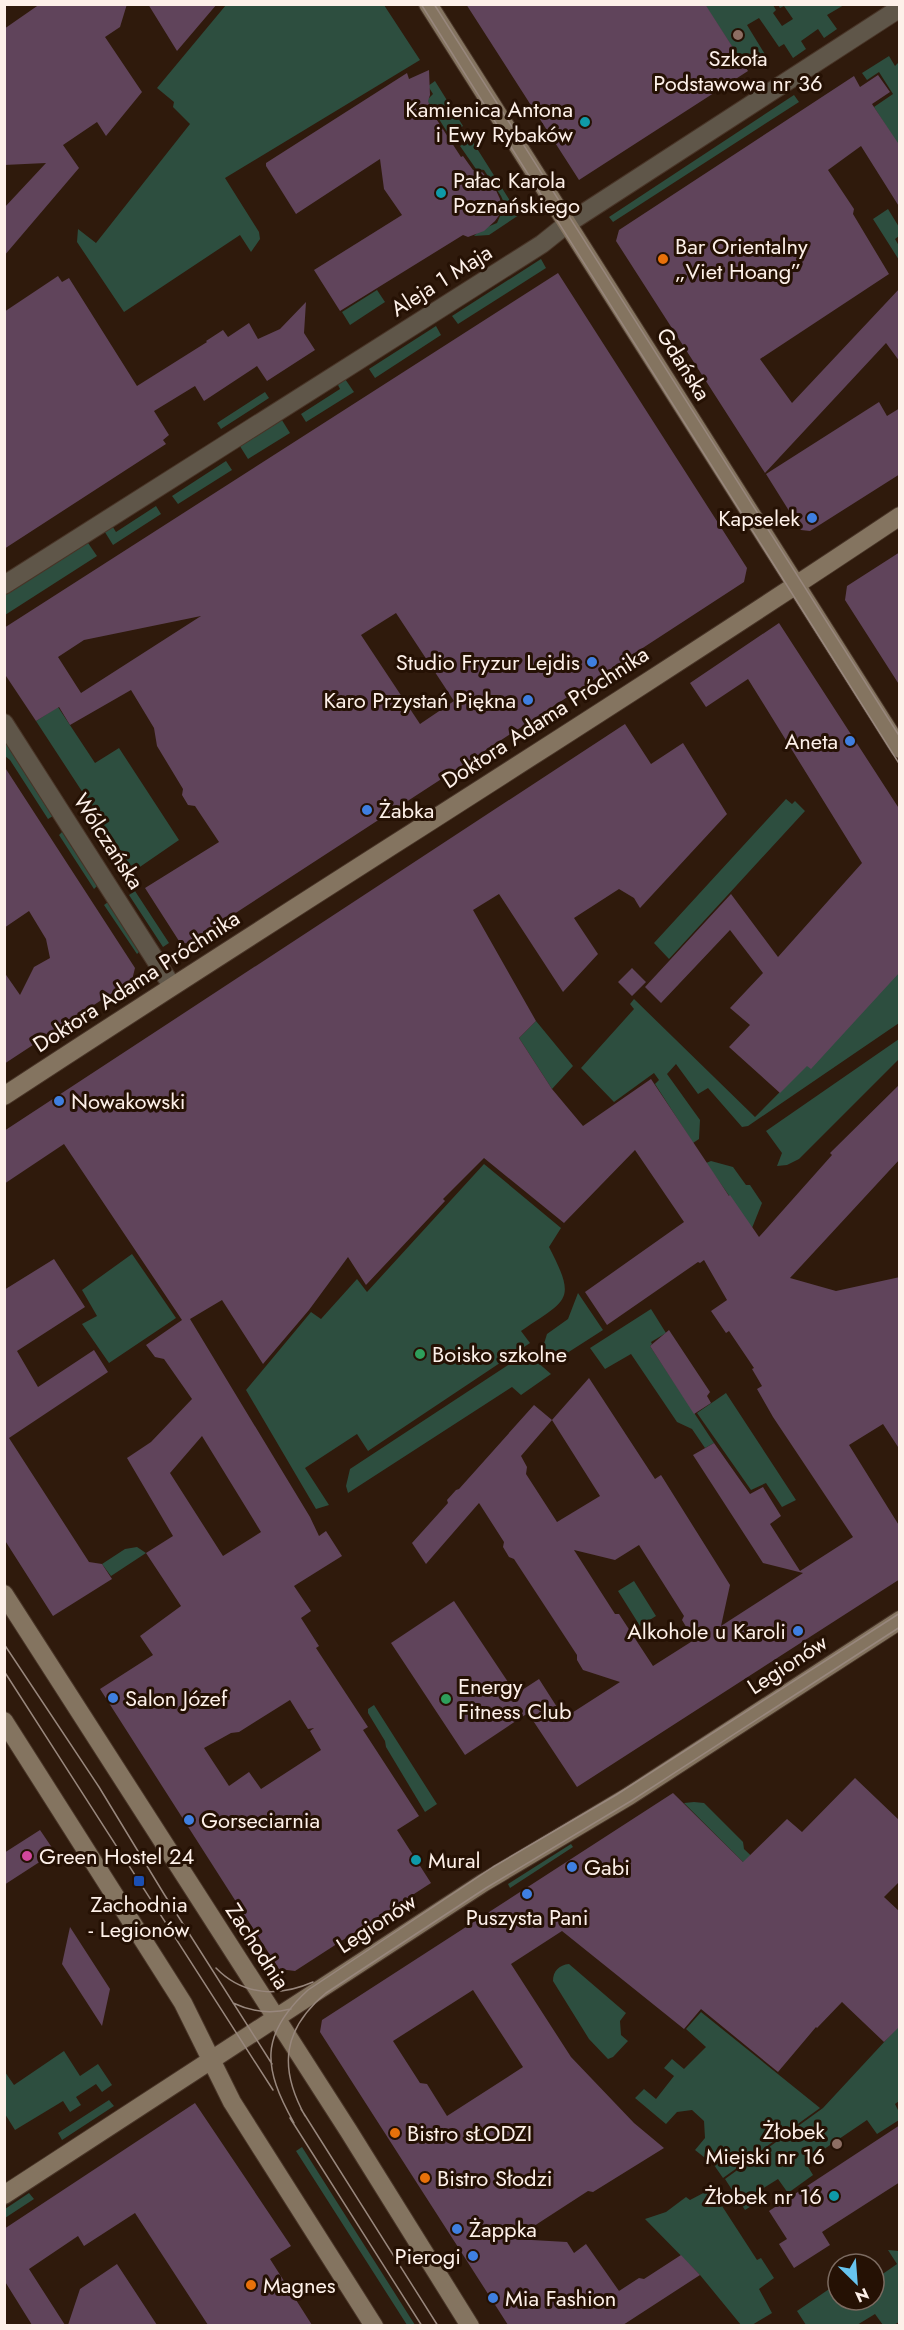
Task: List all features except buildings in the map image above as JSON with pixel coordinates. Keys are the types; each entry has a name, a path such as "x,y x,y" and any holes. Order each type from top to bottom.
{"street":[{"name":"Gdańska","path":"428,4 900,749"},
{"name":"Aleja 1 Maja","path":"4,585 542,244 567,224 900,8"},
{"name":"Doktora Adama Próchnika","path":"4,1096 900,516"},
{"name":"Wólczańska","path":"4,723 172,986"},
{"name":"Zachodnia","path":"4,1594 470,2325"},
{"name":"Legionów","path":"4,2195 483,1883 628,1796 900,1620"},
{"path":"4,1721 183,2003 232,2102 374,2325"}],"green space":[{"path":"226,5 384,5 420,60 225,178 259,232 260,239 251,252 240,235 124,312 77,242 78,229 96,243 190,124 173,107 174,102 157,88"},
{"name":"Szkoła Podstawowa nr 36","path":"705,5 773,5 776,10 773,13 782,26 793,19 784,6 780,8 778,5 844,5 827,15 837,29 824,38 818,29 801,41 806,49 793,58 784,44 779,47 759,18 747,25 766,56 746,68"},
{"path":"889,56 895,66 899,62 899,146 874,107 893,94 879,72 867,80 862,73"},
{"path":"435,81 463,126 449,135 427,100 433,94 428,86"},
{"path":"794,95 799,102 613,222 609,217"},
{"path":"471,139 519,215 489,235 474,236 480,230 497,223 505,205 484,170 476,169 460,146"},
{"path":"888,209 899,227 899,236 895,239 899,246 899,260 873,219"},
{"path":"541,259 546,268 458,324 452,316"},
{"path":"377,290 385,302 350,325 342,312"},
{"path":"436,326 441,335 375,378 369,369"},
{"path":"343,376 354,392 306,422 301,414 340,389 336,381"},
{"path":"265,392 269,398 221,429 217,423"},
{"path":"280,417 290,433 248,459 238,443"},
{"path":"226,461 232,470 178,504 172,496"},
{"path":"156,506 161,514 113,545 103,529 111,524 116,532"},
{"path":"86,540 97,556 5,615 5,593"},
{"path":"58,707 95,763 119,748 179,840 134,871 36,721"},
{"path":"5,741 53,816 48,819 10,760 5,756"},
{"path":"786,799 792,804 795,801 805,811 669,959 654,943"},
{"path":"62,832 97,886 94,889 59,835"},
{"path":"135,891 169,943 163,947 129,895"},
{"path":"108,902 140,951 137,954 104,905"},
{"path":"899,972 899,1023 748,1126 742,1127 708,1088 698,1094 676,1064 667,1074 700,1120 699,1139 693,1143 655,1084 659,1080 654,1073 614,1102 581,1068 634,1009 630,1004 634,999 755,1117"},
{"path":"536,1021 573,1066 552,1089 519,1038"},
{"path":"899,1039 899,1059 799,1159 787,1165 777,1166 782,1153 766,1131"},
{"path":"711,1161 733,1167 746,1185 750,1185 762,1203 752,1228 706,1163"},
{"path":"484,1164 561,1228 549,1247 563,1278 565,1289 563,1297 558,1305 521,1331 530,1343 368,1451 357,1434 305,1468 329,1505 316,1509 246,1390 311,1312 321,1319 357,1279 367,1292"},
{"path":"132,1254 176,1318 109,1363 82,1324 97,1316 82,1290"},
{"path":"578,1293 603,1330 564,1355 551,1355 543,1347 547,1334 568,1319"},
{"path":"651,1309 666,1333 651,1342 650,1346 714,1443 705,1448 692,1429 677,1422 631,1354 605,1369 590,1348"},
{"path":"525,1354 551,1374 521,1395 512,1387 348,1493 346,1486 350,1469"},
{"path":"726,1393 796,1500 782,1507 766,1483 751,1490 697,1413"},
{"path":"137,1547 146,1553 111,1576 102,1564 125,1549"},
{"path":"634,1581 656,1616 640,1626 618,1591"},
{"path":"374,1705 437,1804 425,1812 368,1713 368,1709"},
{"path":"684,1803 704,1803 743,1842 744,1849 765,1869 758,1877"},
{"path":"571,1844 573,1847 510,1888 508,1884"},
{"path":"569,1964 626,2013 620,2021 621,2035 628,2041 613,2057 608,2059 589,2039 553,1981 557,1969"},
{"path":"701,2012 820,2108 723,2178 714,2165 695,2150 705,2138 704,2121 692,2110 677,2112 666,2124 635,2098 644,2089 656,2099 674,2076 664,2068 672,2059 684,2069 706,2047 686,2029"},
{"path":"899,2026 899,2101 895,2104 899,2112 899,2120 877,2134 867,2120 805,2162 813,2175 788,2193 778,2179 757,2192 761,2200 745,2210 725,2179 823,2108"},
{"path":"64,2051 80,2076 98,2064 112,2085 102,2092 96,2084 76,2097 81,2105 70,2112 63,2101 15,2130 5,2114 5,2072 14,2085"},
{"path":"109,2100 114,2106 62,2140 58,2133"},
{"path":"302,2147 415,2325 407,2325 296,2151"},
{"path":"711,2189 757,2260 761,2258 774,2278 759,2289 772,2313 752,2325 741,2325 700,2275 645,2219 666,2212 686,2197 690,2200"},
{"path":"29,2193 34,2199 5,2218 5,2209"},
{"path":"888,2250 899,2251 899,2322 894,2325 883,2325 875,2314 857,2325 806,2325 797,2311 826,2291 826,2312 886,2312 886,2272 897,2264"}],"tram line":[{"path":"421,4 900,765"},
{"path":"434,4 900,737"},
{"path":"294,2123 276,2085 271,2053 274,2037 281,2022 292,2006 308,1990 493,1867 616,1795 900,1613"},
{"path":"305,2116 291,2081 288,2065 289,2050 293,2035 301,2021 326,1993 486,1888 631,1801 900,1627"},
{"path":"4,1644 99,1787 272,2064"},
{"path":"4,1671 273,2090"},
{"path":"216,1968 238,1984 262,1991 287,1990 313,1982"},
{"path":"233,2003 262,2011 291,2009"},
{"path":"301,2109 438,2326"},
{"path":"290,2118 422,2326"}],"place":[{"name":"Szkoła Podstawowa nr 36","path":"738,35"},
{"name":"Kamienica Antona i Ewy Rybaków","path":"585,122"},
{"name":"Pałac Karola Poznańskiego","path":"441,193"},
{"name":"Bar Orientalny „Viet Hoang”","path":"663,259"},
{"name":"Kapselek","path":"812,518"},
{"name":"Studio Fryzur Lejdis","path":"592,662"},
{"name":"Karo Przystań Piękna","path":"528,700"},
{"name":"Aneta","path":"850,741"},
{"name":"Żabka","path":"367,810"},
{"name":"Nowakowski","path":"59,1101"},
{"name":"Boisko szkolne","path":"420,1354"},
{"name":"Alkohole u Karoli","path":"798,1631"},
{"name":"Salon Józef","path":"113,1698"},
{"name":"Energy Fitness Club","path":"446,1699"},
{"name":"Gorseciarnia","path":"189,1820"},
{"name":"Green Hostel 24","path":"27,1856"},
{"name":"Mural","path":"416,1860"},
{"name":"Gabi","path":"572,1867"},
{"name":"Zachodnia - Legionów","path":"139,1881"},
{"name":"Puszysta Pani","path":"527,1894"},
{"name":"Bistro sŁODZI","path":"395,2133"},
{"name":"Żłobek Miejski nr 16","path":"837,2144"},
{"name":"Bistro Słodzi","path":"425,2178"},
{"name":"Żłobek nr 16","path":"834,2196"},
{"name":"Żappka","path":"457,2229"},
{"name":"Pierogi","path":"473,2256"},
{"name":"Magnes","path":"251,2285"},
{"name":"Mia Fashion","path":"493,2298"}]}
